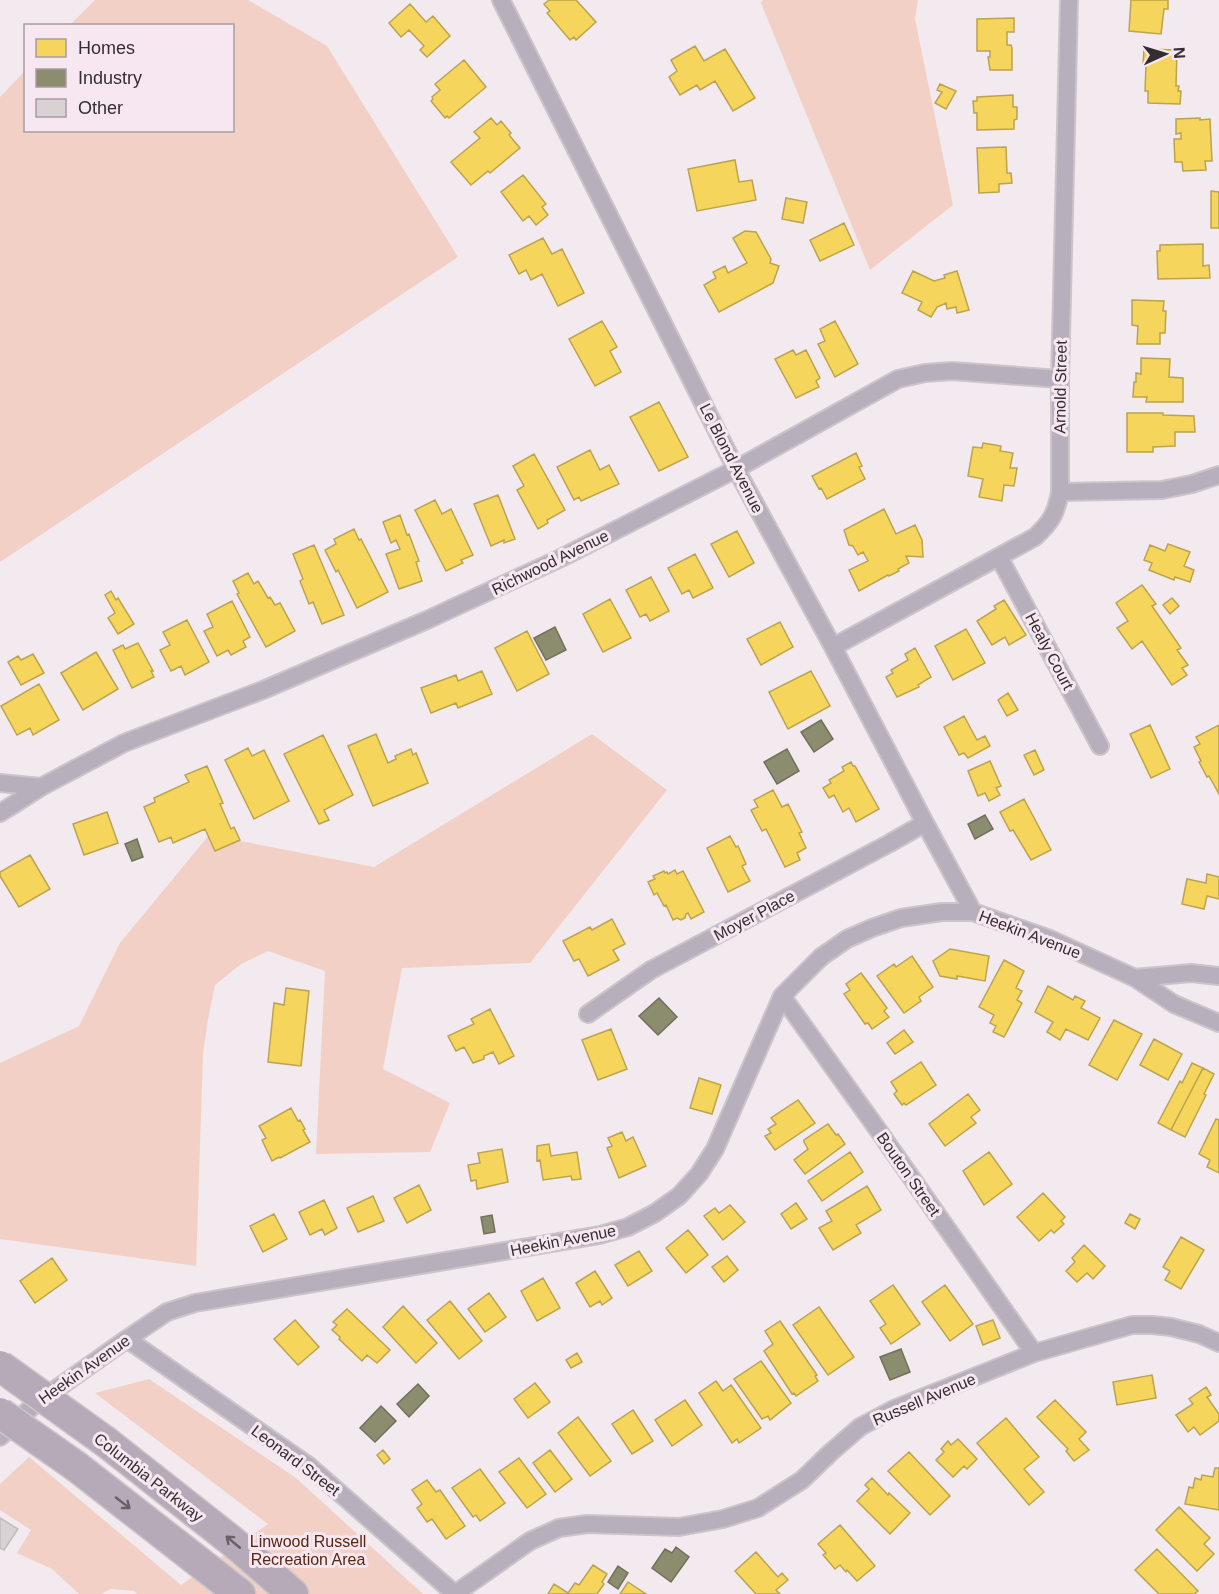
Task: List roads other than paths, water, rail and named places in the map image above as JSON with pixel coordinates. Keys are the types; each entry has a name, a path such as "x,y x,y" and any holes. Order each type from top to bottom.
{"highway":[{"name":"Columbia Parkway","path":"0,1366 106,1442 233,1542 293,1594"},
{"path":"0,1413 77,1467 240,1594"}],"street":[{"name":"Le Blond Avenue","path":"501,0 736,469 974,912"},
{"name":"Arnold Street","path":"833,647 1035,537 1048,525 1057,509 1060,492 1060,379 1069,0"},
{"name":"Richwood Avenue","path":"0,813 41,787 124,743 263,690 427,621 561,558 736,469 898,379 925,373 952,371 1060,379"},
{"path":"1060,492 1162,490 1192,484 1219,475"},
{"name":"Healy Court","path":"999,557 1100,746"},
{"path":"0,783 41,787"},
{"name":"Moyer Place","path":"588,1014 651,970 925,823"},
{"name":"Heekin Avenue","path":"0,1437 34,1404 167,1312 195,1303 600,1235 628,1227 655,1213 679,1196 699,1174 715,1149 782,996 821,957 847,939 872,928 902,918 942,912 974,912 1050,939 1136,978 1191,973 1219,976"},
{"path":"1136,978 1174,1004 1219,1023"},
{"name":"Bouton Street","path":"782,996 1034,1353"},
{"name":"Russell Avenue","path":"455,1594 530,1541 559,1528 587,1524 679,1527 723,1519 758,1508 802,1480 860,1427 894,1408 1034,1353 1132,1325 1171,1327 1199,1334 1219,1343"},
{"name":"Leonard Street","path":"126,1339 309,1466 455,1594"}],"park label":[{"name":"Linwood Russell Recreation Area","path":"308,1550"}]}
